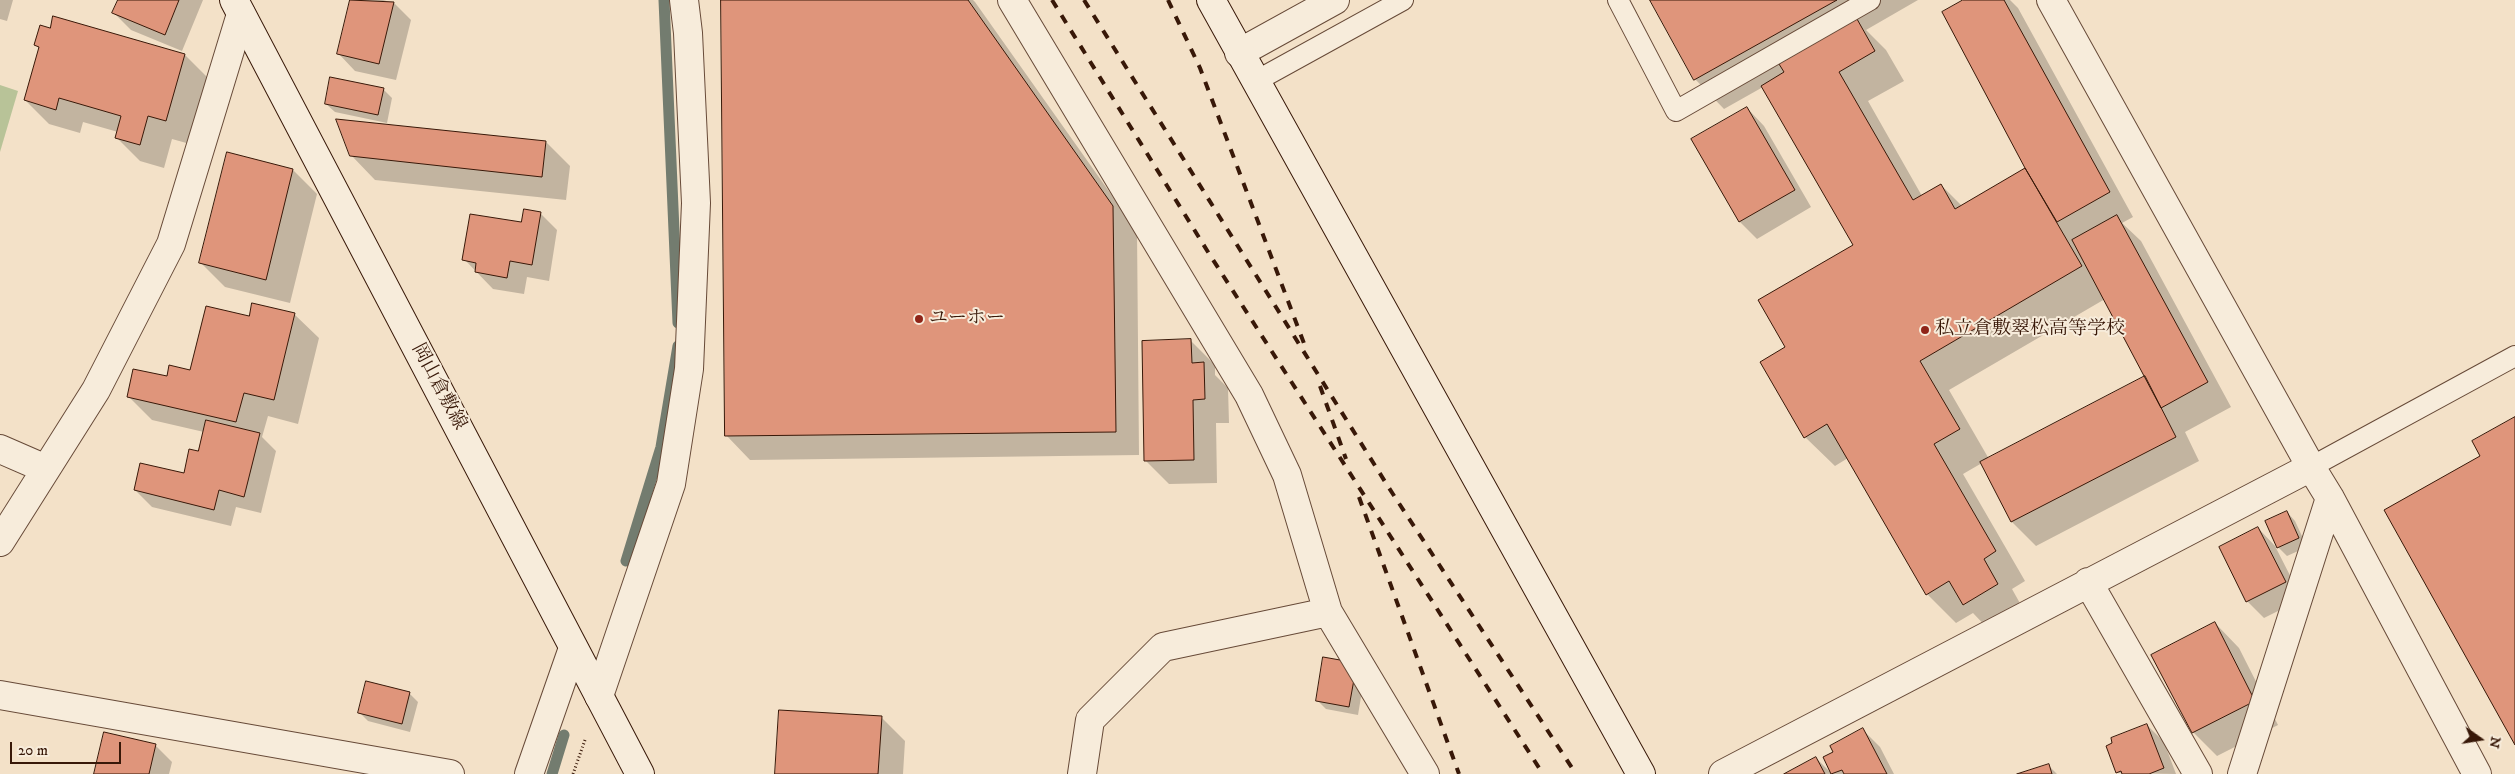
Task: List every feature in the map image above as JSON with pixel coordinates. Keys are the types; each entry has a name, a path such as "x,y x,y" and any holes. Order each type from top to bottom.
{"street":[{"path":"599,696 671,484 689,370 696,203 688,33 684,0"},
{"path":"1012,0 1249,395 1287,476 1328,612 1425,774"},
{"path":"1211,0 1641,774"},
{"path":"1239,53 1335,0"},
{"path":"2051,0 2330,498 2477,774"},
{"path":"0,542 96,390 171,244 237,7"},
{"name":"岡山倉敷線","path":"237,7 444,397 640,774"},
{"path":"0,449 46,469"},
{"path":"1723,774 2311,467"},
{"path":"2242,774 2330,498"},
{"path":"2088,582 2198,774"},
{"path":"1082,774 1090,720 1163,647 1328,612"},
{"path":"529,774 573,648"},
{"path":"0,694 450,774"}],"lane":[{"path":"1256,81 1403,0"},
{"path":"1618,0 1676,110 1870,0"},
{"path":"2311,467 2515,356"}],"green space":[{"path":"0,85 18,91 0,152"}],"building":[{"path":"118,0 179,0 165,35 112,13"},
{"path":"350,0 394,2 379,64 337,54"},
{"name":"ユーホー","path":"721,0 968,0 1113,206 1116,432 725,436"},
{"path":"1650,0 1837,0 1694,80"},
{"path":"1963,0 2004,0 2110,192 2057,222 2025,168 1942,12"},
{"path":"53,16 185,54 166,121 148,116 140,145 115,138 121,116 59,98 56,110 24,100 39,47 34,45 40,25 50,28"},
{"path":"1857,19 1875,51 1839,72 1913,200 1941,184 1955,209 2025,168 2082,266 1920,361 1960,429 1934,444 1996,551 1984,559 1998,584 1963,605 1949,581 1926,595 1827,424 1804,438 1760,362 1785,347 1758,300 1853,245 1761,86 1784,72 1779,64"},
{"path":"330,77 384,88 378,115 325,104"},
{"path":"1747,107 1795,190 1739,222 1691,139"},
{"path":"336,119 546,141 542,177 350,156"},
{"path":"227,152 293,169 266,280 199,263"},
{"path":"524,209 541,212 532,265 510,261 507,278 475,272 476,263 462,260 470,214 521,222"},
{"path":"2117,215 2208,382 2161,408 2072,240"},
{"path":"252,303 295,313 274,400 244,393 236,422 127,397 133,369 167,376 169,365 190,370 206,306 249,316"},
{"path":"1191,339 1192,363 1204,362 1205,399 1193,400 1194,460 1144,461 1142,341"},
{"path":"2145,376 2176,437 2011,522 1980,462"},
{"path":"2515,417 2515,745 2384,510 2480,456 2472,441"},
{"path":"206,420 260,433 244,497 219,490 214,510 134,490 140,463 184,473 189,449 198,451"},
{"path":"2287,511 2299,538 2277,548 2265,521"},
{"path":"2258,527 2286,582 2246,602 2219,547"},
{"path":"2215,622 2255,701 2192,733 2151,655"},
{"path":"1323,657 1357,663 1349,707 1316,701"},
{"path":"366,681 410,692 402,724 358,713"},
{"path":"779,710 882,716 878,774 775,774"},
{"path":"2147,724 2164,768 2149,774 2122,774 2121,771 2116,773 2106,746 2112,743 2111,738"},
{"path":"1863,728 1887,774 1844,774 1842,770 1831,774 1823,757 1833,752 1830,746"},
{"path":"104,732 156,744 149,774 94,774"},
{"path":"1816,757 1825,774 1784,774"},
{"path":"2049,764 2052,774 2017,774"}],"waterway":[{"path":"664,0 678,323"},
{"path":"626,561 661,447 678,346"},
{"path":"552,774 564,735"}],"railway":[{"path":"1052,0 1208,252 1543,774"},
{"path":"1084,0 1389,488 1576,774"},
{"path":"1168,0 1200,68 1305,346"},
{"path":"1320,386 1346,459"},
{"path":"1359,497 1459,774"}],"place":[{"name":"ユーホー","path":"919,319"},
{"name":"私立倉敷翠松高等学校","path":"1925,330"}]}
